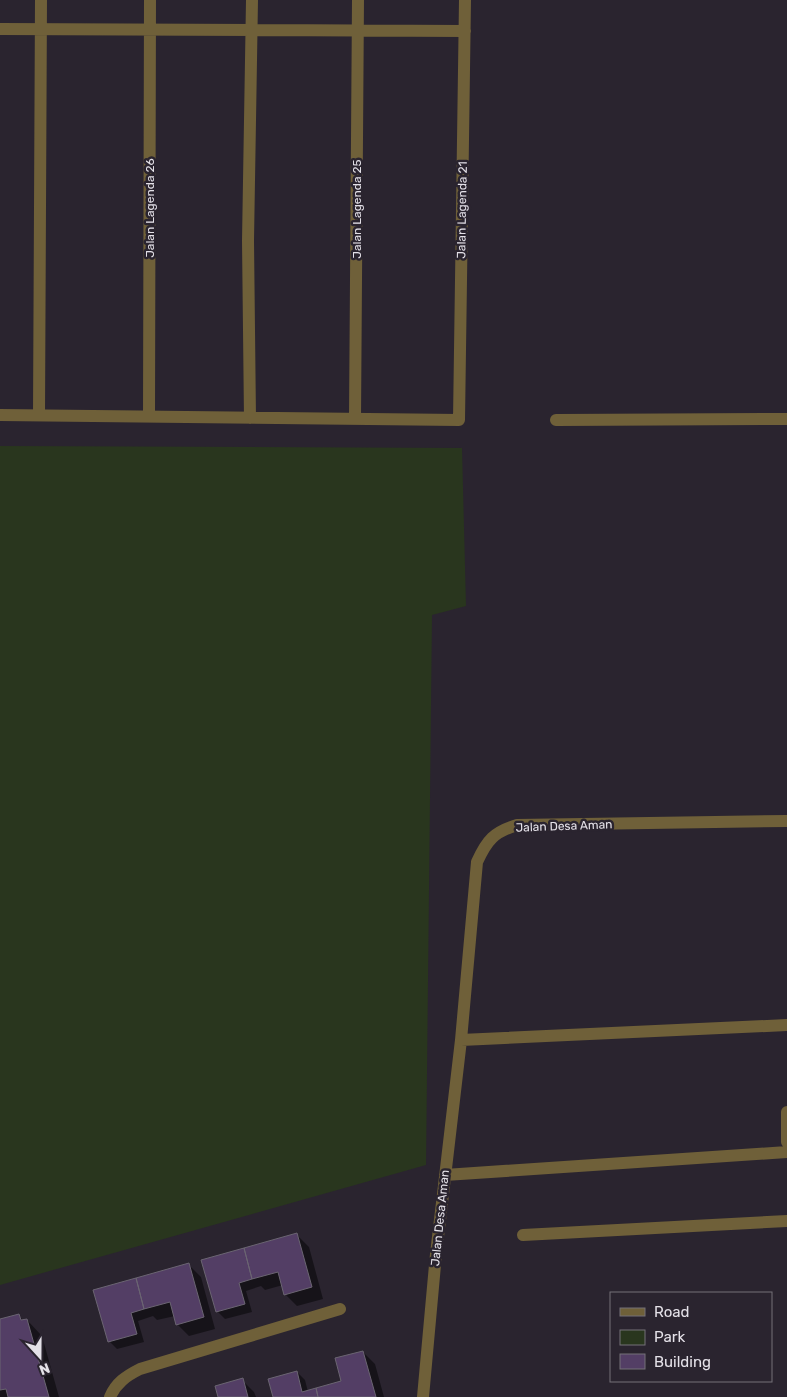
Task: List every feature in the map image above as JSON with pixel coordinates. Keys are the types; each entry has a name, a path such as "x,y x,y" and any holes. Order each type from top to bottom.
{"street":[{"path":"39,415 41,0"},
{"name":"Jalan Lagenda 26","path":"149,416 150,0"},
{"path":"250,418 248,241 252,0"},
{"name":"Jalan Lagenda 25","path":"355,419 358,0"},
{"name":"Jalan Lagenda 21","path":"355,419 459,420 465,0"},
{"path":"0,29 465,31"},
{"path":"0,415 355,419"},
{"path":"556,420 787,419"},
{"name":"Jalan Desa Aman","path":"423,1397 445,1175 461,1040 477,862 483,848 502,830 517,825 787,821"},
{"path":"461,1040 787,1025"},
{"path":"787,1112 787,1142"},
{"path":"445,1175 787,1152"},
{"path":"523,1236 787,1221"},
{"path":"110,1397 117,1384 129,1374 140,1369 340,1309"}],"green space":[{"path":"0,446 462,448 466,606 432,615 426,1165 0,1285"}],"building":[{"path":"297,1233 312,1287 284,1295 278,1272 252,1279 244,1248"},
{"path":"244,1248 252,1279 239,1283 245,1304 216,1312 201,1260"},
{"path":"189,1263 204,1317 176,1325 170,1302 144,1309 136,1278"},
{"path":"136,1278 144,1309 131,1313 137,1334 108,1342 93,1290"},
{"path":"19,1314 21,1320 27,1319 49,1397 8,1397 6,1389 0,1390 0,1319"},
{"path":"363,1351 376,1397 318,1397 316,1388 341,1381 335,1358"},
{"path":"297,1371 302,1392 316,1388 318,1397 273,1397 268,1379"},
{"path":"243,1378 248,1397 218,1397 215,1386"}]}
